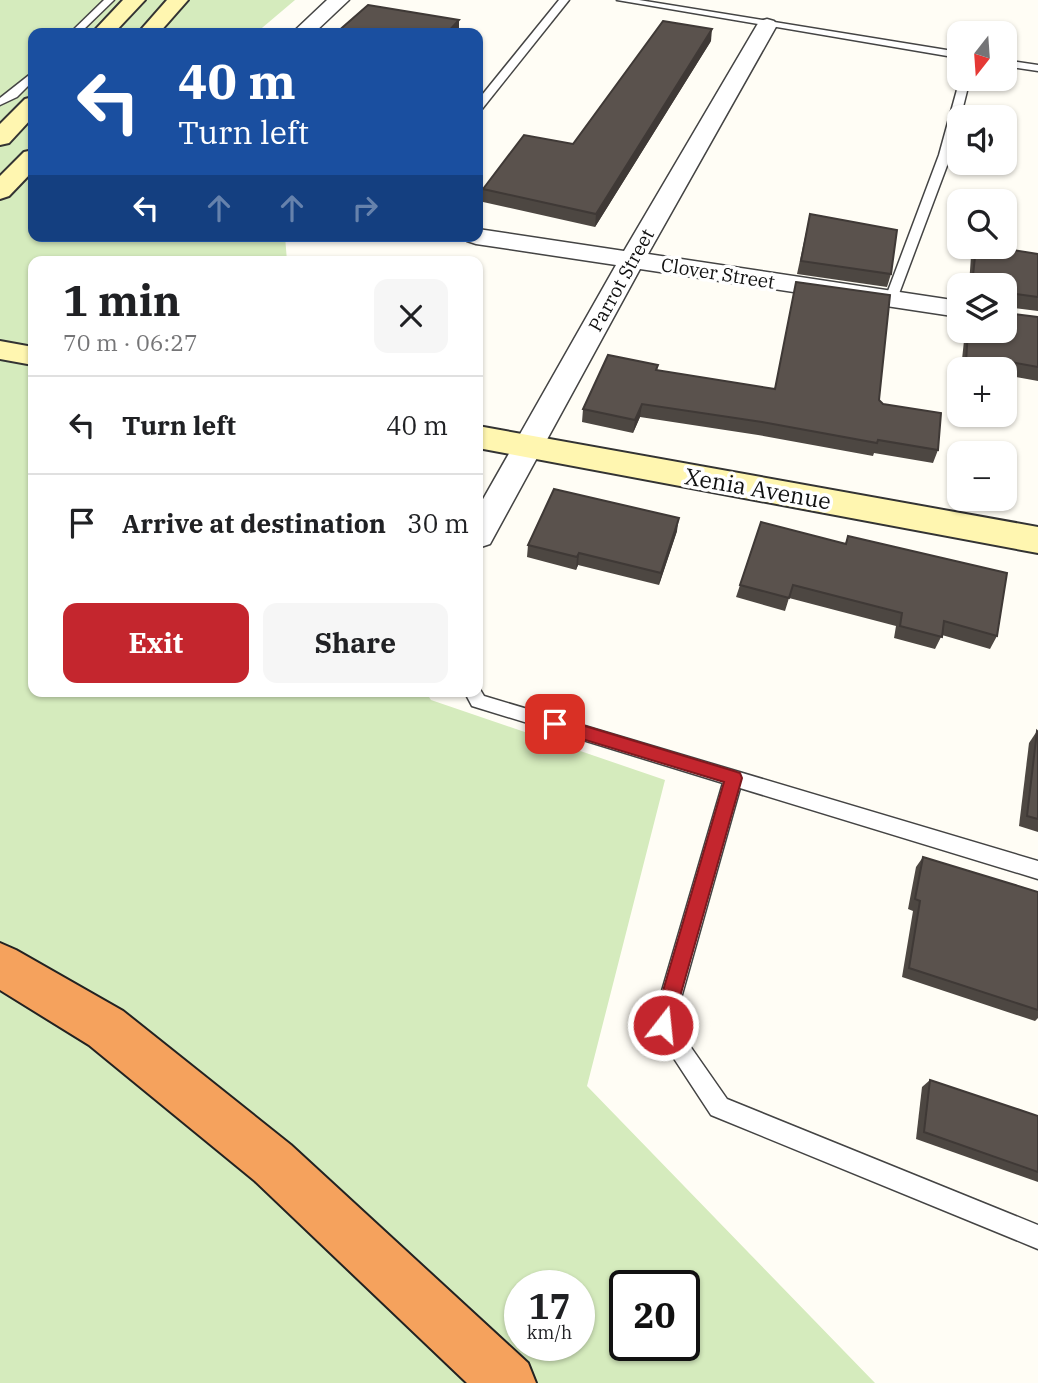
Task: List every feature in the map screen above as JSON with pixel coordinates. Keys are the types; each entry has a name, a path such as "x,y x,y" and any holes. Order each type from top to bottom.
{"highway":[{"path":"0,965 106,1028 272,1163 509,1383"}],"street":[{"path":"107,28 135,0"},
{"path":"153,28 178,0"},
{"path":"308,28 339,0"},
{"name":"Parrot Street","path":"483,527 767,25"},
{"path":"0,138 28,109"},
{"path":"0,191 28,162"},
{"name":"Clover Street","path":"483,237 947,307"},
{"path":"0,350 28,355"},
{"name":"Xenia Avenue","path":"483,438 1038,540"}],"lane":[{"path":"80,28 109,0"},
{"path":"483,101 564,0"},
{"path":"622,0 947,53"},
{"path":"1017,65 1038,68"},
{"path":"0,102 13,95 28,80"},
{"path":"891,299 945,155 962,91"},
{"path":"476,697 478,701 1038,870"},
{"path":"734,778 663,1025 719,1107 1038,1237"}],"green space":[{"path":"0,0 295,0 262,28 28,28 28,242 285,242 287,256 28,256 28,697 429,697 431,700 665,780 587,1086 875,1383 0,1383"}],"building":[{"path":"368,5 459,20 452,28 342,28"},
{"path":"663,21 712,29 596,214 483,189 524,135 573,144"},
{"path":"810,214 897,230 891,274 801,261"},
{"path":"1017,251 1038,254 1038,297 1017,294 1017,273 973,273 975,259 1017,259"},
{"path":"796,282 890,295 879,400 883,404 941,413 938,450 878,440 877,443 642,404 635,420 583,409 608,355 658,365 656,370 775,389"},
{"path":"1017,314 1038,317 1038,367 1017,363 1017,357 966,357 967,343 1017,343"},
{"path":"554,489 679,518 661,573 579,553 577,557 528,545"},
{"path":"761,522 846,544 848,536 1007,573 997,636 944,621 942,637 900,626 902,613 793,585 789,598 740,585"},
{"path":"1038,732 1038,819 1027,816"},
{"path":"923,857 1038,892 1038,1010 909,968 920,901 915,899"},
{"path":"930,1080 1038,1116 1038,1172 924,1132"}],"route":[{"path":"555,724 734,778 663,1025"}]}
